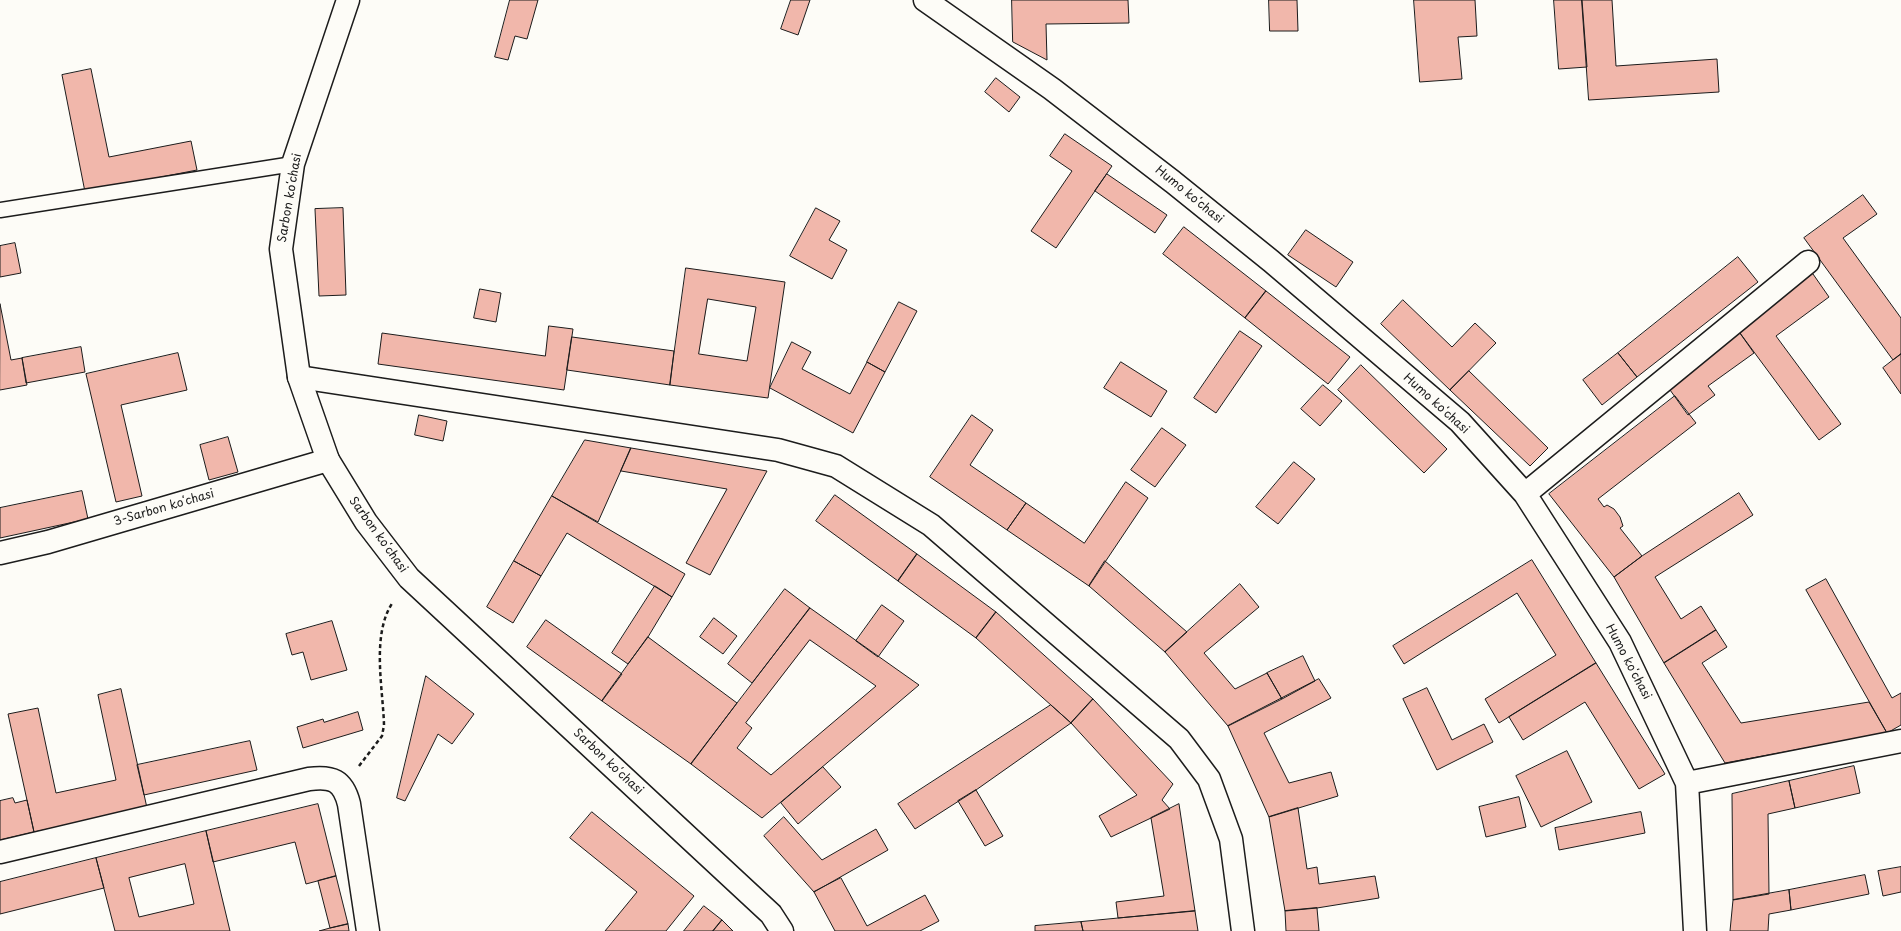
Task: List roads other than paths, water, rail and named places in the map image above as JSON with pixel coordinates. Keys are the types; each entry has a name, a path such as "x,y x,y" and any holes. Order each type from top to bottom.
{"street":[{"name":"Sarbon koʻchasi","path":"348,0 293,164 281,249 298,377 328,460 366,522 409,578 765,908 782,931"},
{"name":"Humo koʻchasi","path":"925,0 1052,88 1271,261 1460,422 1525,494 1620,642 1688,783"},
{"path":"1525,494 1808,262"},
{"path":"298,377 778,450 836,466 931,525 1179,739 1210,779 1231,839 1243,931"},
{"name":"3-Sarbon koʻchasi","path":"0,553 48,542 328,460"},
{"path":"1695,931 1688,783 1901,741"},
{"path":"0,852 309,779 328,778 337,781 343,787 349,804 368,931"}],"lane":[{"path":"0,210 293,164"}]}
